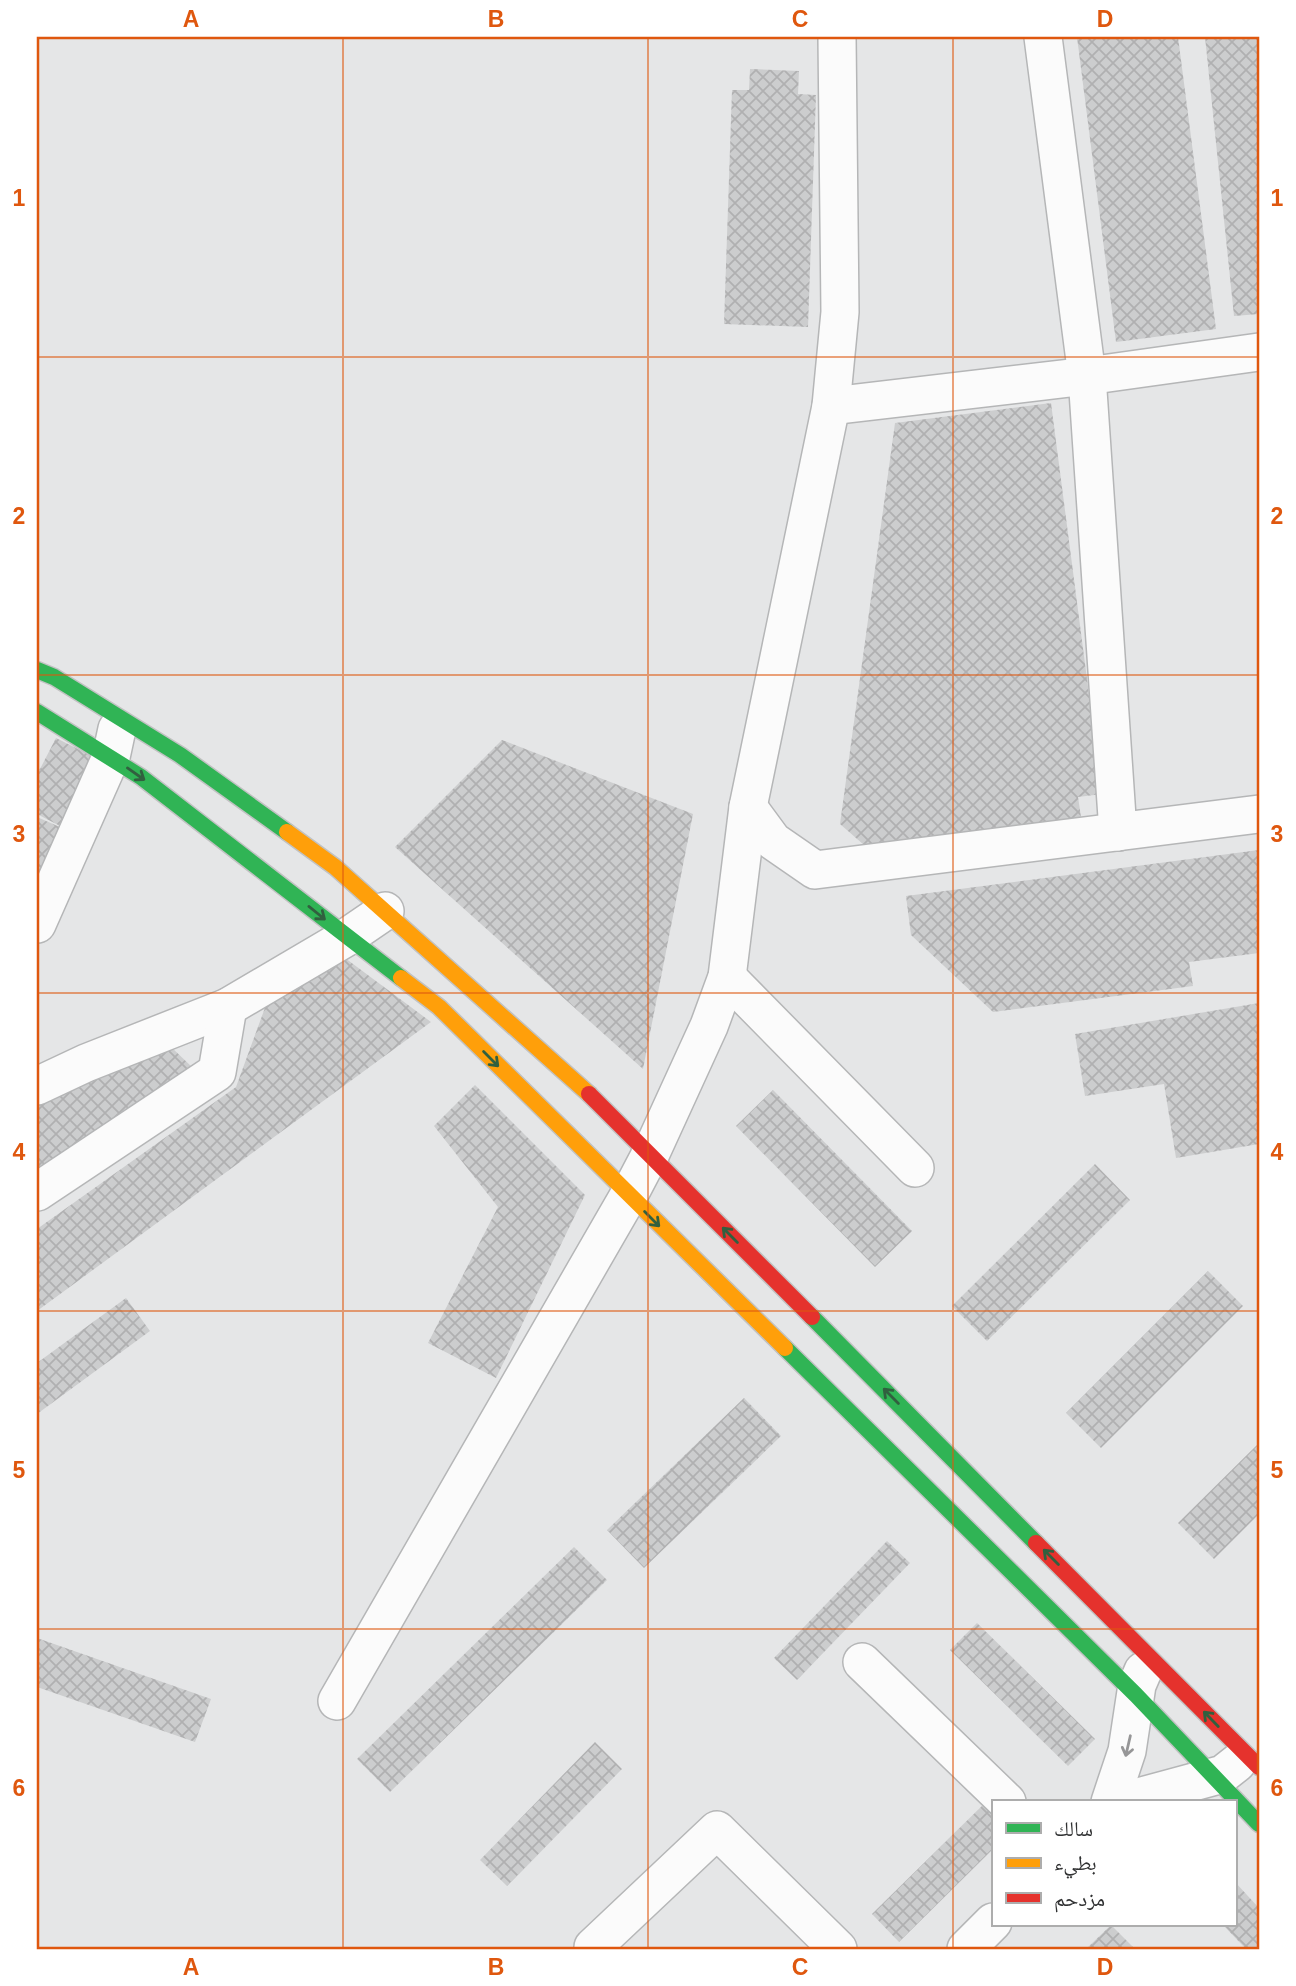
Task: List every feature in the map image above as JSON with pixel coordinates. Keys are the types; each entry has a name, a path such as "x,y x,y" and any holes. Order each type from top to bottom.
{"main road":[{"path":"37,670 54,677 180,755 335,867 592,1096 1252,1760"},
{"path":"37,712 111,757 236,849 439,1007 1136,1695 1236,1800"},
{"path":"1236,1800 1259,1824"}],"street":[{"path":"337,1701 629,1195 709,1026 727,977 748,807 831,406 840,312 836,37"},
{"path":"1043,37 1087,376 1118,832"},
{"path":"831,406 1087,376 1259,352"},
{"path":"37,924 111,757 120,718"},
{"path":"748,807 772,841 815,870 1259,814"},
{"path":"37,1086 86,1063 228,1007 347,937 385,911"},
{"path":"727,977 915,1168"},
{"path":"37,1192 217,1072 228,1007"},
{"path":"1112,1800 1127,1751 1140,1675 1154,1660"},
{"path":"862,1662 1005,1800"},
{"path":"1127,1800 1213,1777 1252,1760"},
{"path":"595,1949 593,1947 717,1830 838,1949"},
{"path":"966,1949 992,1923"}],"building":[{"path":"1077,37 1178,37 1216,329 1116,342"},
{"path":"1205,37 1259,37 1259,314 1234,316"},
{"path":"750,69 799,71 798,94 816,95 808,327 724,324 732,90 749,90"},
{"path":"1051,403 1102,794 1078,797 1081,817 864,845 840,824 895,423"},
{"path":"56,738 96,758 62,827 37,814 37,768 40,769"},
{"path":"502,740 693,814 643,1069 395,847"},
{"path":"37,817 62,828 37,881"},
{"path":"1259,850 1259,953 1189,962 1193,986 993,1012 911,935 906,896"},
{"path":"345,958 431,1022 37,1311 37,1229 236,1087 266,1005"},
{"path":"1259,1003 1259,1144 1176,1158 1164,1084 1085,1096 1075,1034"},
{"path":"168,1044 194,1069 37,1183 37,1092"},
{"path":"475,1085 585,1195 496,1378 428,1343 498,1207 434,1126"},
{"path":"773,1090 912,1231 875,1267 736,1126"},
{"path":"1095,1164 1130,1200 987,1341 952,1306"},
{"path":"1208,1271 1243,1306 1101,1448 1066,1413"},
{"path":"126,1298 150,1331 37,1414 37,1363"},
{"path":"744,1398 781,1436 644,1568 607,1530"},
{"path":"1259,1443 1259,1514 1214,1559 1178,1523"},
{"path":"887,1541 910,1563 797,1680 774,1658"},
{"path":"574,1547 607,1580 390,1792 357,1759"},
{"path":"977,1623 1095,1739 1068,1766 950,1650"},
{"path":"37,1638 211,1699 195,1742 37,1687"},
{"path":"595,1742 622,1769 507,1886 480,1860"},
{"path":"987,1801 992,1806 992,1850 899,1942 872,1914"},
{"path":"1236,1883 1259,1908 1259,1949 1246,1949 1224,1926 1236,1926"},
{"path":"1112,1926 1135,1949 1086,1949"}],"traffic: fast":[{"path":"37,670 54,677 180,755 287,832"},
{"path":"37,712 141,777 401,978"},
{"path":"812,1317 1036,1543"},
{"path":"785,1348 1136,1695 1259,1824"}],"traffic: slow":[{"path":"287,832 335,867 589,1094"},
{"path":"401,978 439,1007 785,1348"}],"traffic: jam":[{"path":"589,1094 812,1317"},
{"path":"1036,1543 1259,1767"}]}
